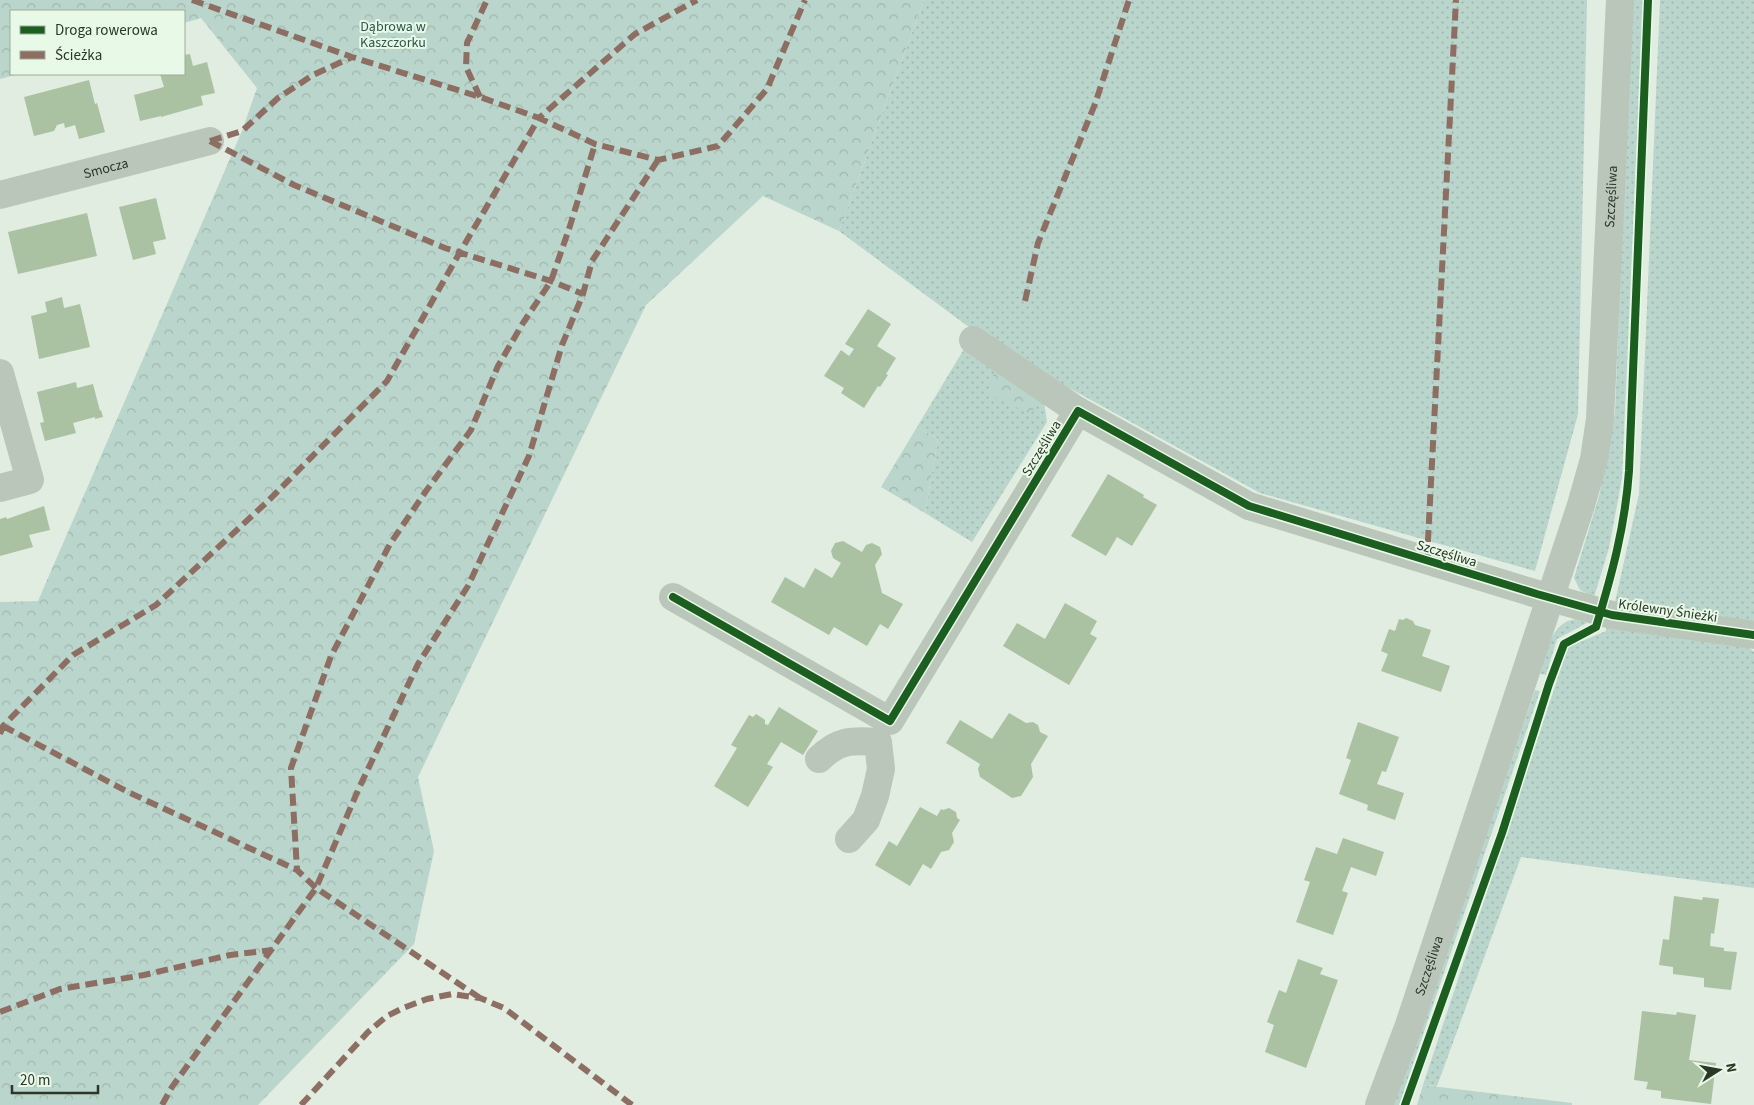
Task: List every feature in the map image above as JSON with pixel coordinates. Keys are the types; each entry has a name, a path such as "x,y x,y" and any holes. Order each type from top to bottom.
{"street":[{"name":"Szczęśliwa","path":"1379,1105 1409,1025 1551,598 1589,480 1598,439 1620,0"},
{"name":"Smocza","path":"0,195 210,141"},
{"path":"973,340 1078,411"},
{"path":"0,373 30,480 0,488"},
{"name":"Szczęśliwa","path":"884,731 1078,411 1249,506 1551,598"},
{"path":"673,597 884,731"},
{"name":"Królewny Śnieżki","path":"1551,598 1612,615 1754,635"},
{"path":"818,759 828,750 840,744 884,731"},
{"path":"849,839 866,820 875,796 882,769 884,731"}],"green space":[{"name":"Dąbrowa w Kaszczorku","path":"0,0 924,0 839,231 763,196 646,305 418,777 434,851 414,944 258,1105 0,1105 0,602 38,601 242,131 257,88 201,18 185,23 185,10 10,10 10,75 15,75 0,79"},
{"path":"924,0 1587,0 1578,414 1535,571 1260,493 1000,350 839,231"},
{"path":"1631,0 1643,0 1622,478 1609,548 1594,597 1580,590 1574,578 1599,496 1615,413"},
{"path":"1660,0 1754,0 1754,623 1615,602 1639,494"},
{"path":"964,349 1044,401 1047,422 972,542 925,513 938,439 917,427"},
{"path":"995,369 1044,401 1029,413 988,394"},
{"path":"917,427 938,439 925,513 881,487"},
{"path":"1576,619 1587,623 1557,639 1546,675 1540,674 1555,632 1567,621"},
{"path":"1606,622 1747,646 1754,652 1754,888 1521,857 1437,1086 1423,1085 1568,647 1606,631"},
{"path":"1535,690 1540,691 1399,1105 1392,1105"},
{"path":"1423,1085 1572,1103 1572,1105 1417,1105"}],"building":[{"path":"190,54 193,66 207,62 215,93 201,96 203,105 140,121 134,95 164,87 160,75 185,75 185,55"},
{"path":"89,80 105,132 79,139 75,125 65,128 64,123 57,125 54,131 34,136 24,97"},
{"path":"156,198 166,239 153,242 156,254 133,260 119,207"},
{"path":"87,213 97,256 18,274 8,232"},
{"path":"62,297 64,308 80,304 90,347 39,359 31,316 47,312 45,302"},
{"path":"868,309 891,324 877,346 896,358 886,374 888,375 880,387 878,386 864,408 841,393 844,388 824,376 841,350 849,356 854,349 845,344"},
{"path":"76,382 77,388 93,384 103,417 95,419 95,417 73,423 76,433 45,441 40,423 44,422 37,392"},
{"path":"1108,474 1144,495 1143,497 1157,505 1132,546 1117,537 1106,556 1071,536"},
{"path":"44,506 50,530 29,535 33,547 0,556 0,519 6,517 7,519"},
{"path":"843,541 862,552 866,545 872,543 880,547 882,554 875,565 882,593 903,604 888,629 880,624 867,646 834,627 829,635 771,602 785,577 804,588 815,568 832,578 841,563 833,558 831,551 835,543"},
{"path":"1065,603 1097,621 1090,634 1097,638 1069,685 1003,646 1017,623 1045,639"},
{"path":"1406,618 1413,621 1415,625 1431,630 1422,656 1450,666 1441,692 1381,671 1388,654 1381,651 1389,629 1395,631 1399,619 1403,620"},
{"path":"779,707 818,731 803,755 781,742 767,764 773,767 748,807 714,786 737,748 731,745 749,715 753,717 756,714 765,720 765,724 768,725"},
{"path":"1009,713 1026,723 1033,722 1038,725 1040,732 1048,736 1031,764 1033,777 1021,796 1012,798 980,777 978,769 980,764 946,743 960,720 992,739"},
{"path":"1358,722 1399,737 1386,772 1382,771 1377,784 1404,793 1395,820 1367,810 1368,805 1339,794 1351,760 1346,758"},
{"path":"920,807 937,816 941,809 949,808 956,812 957,818 960,820 952,833 954,842 949,850 941,852 931,869 923,864 910,886 875,865 889,841 897,846"},
{"path":"1343,838 1384,852 1376,876 1351,867 1342,891 1348,893 1333,935 1296,922 1310,882 1304,880 1316,847 1337,854"},
{"path":"1674,896 1702,900 1703,897 1719,899 1714,934 1711,933 1710,946 1724,948 1724,951 1737,952 1731,990 1704,987 1704,978 1673,974 1673,967 1659,965 1663,939 1669,940"},
{"path":"1298,959 1323,968 1320,974 1338,980 1306,1068 1265,1052 1274,1025 1267,1022 1279,990 1286,993"},
{"path":"1642,1011 1676,1015 1677,1012 1696,1015 1689,1060 1716,1063 1711,1104 1661,1098 1661,1091 1646,1089 1648,1082 1634,1080"}],"marked path":[{"path":"192,0 352,57 480,97 539,118 635,34 697,0"},
{"path":"480,97 466,67 467,43 487,0"},
{"path":"0,734 3,726 73,655 156,605 267,502 387,381 539,118 595,144 658,160 718,146 767,89 805,0"},
{"path":"1025,301 1038,243 1095,104 1129,0"},
{"path":"1428,560 1456,0"},
{"path":"210,141 242,131 278,98 313,75 352,57"},
{"path":"210,141 294,185 445,248 551,281 583,294"},
{"path":"480,998 316,888 297,870 291,768 331,656 390,544 471,430 498,366 523,323 551,281 595,144"},
{"path":"162,1105 172,1087 316,888 359,788 418,664 468,586 529,456 562,345 583,294 592,261 658,160"},
{"path":"3,726 128,792 297,870"},
{"path":"0,1012 60,989 144,975 230,955 273,950"},
{"path":"301,1105 368,1032 387,1016 427,999 452,994 480,998 504,1008 632,1105"}],"cycle path":[{"path":"1405,1105 1502,833 1549,684 1564,644 1596,627 1617,550 1629,471 1648,0"},
{"path":"673,597 890,721 1078,411 1249,506 1612,615 1754,635"}]}
